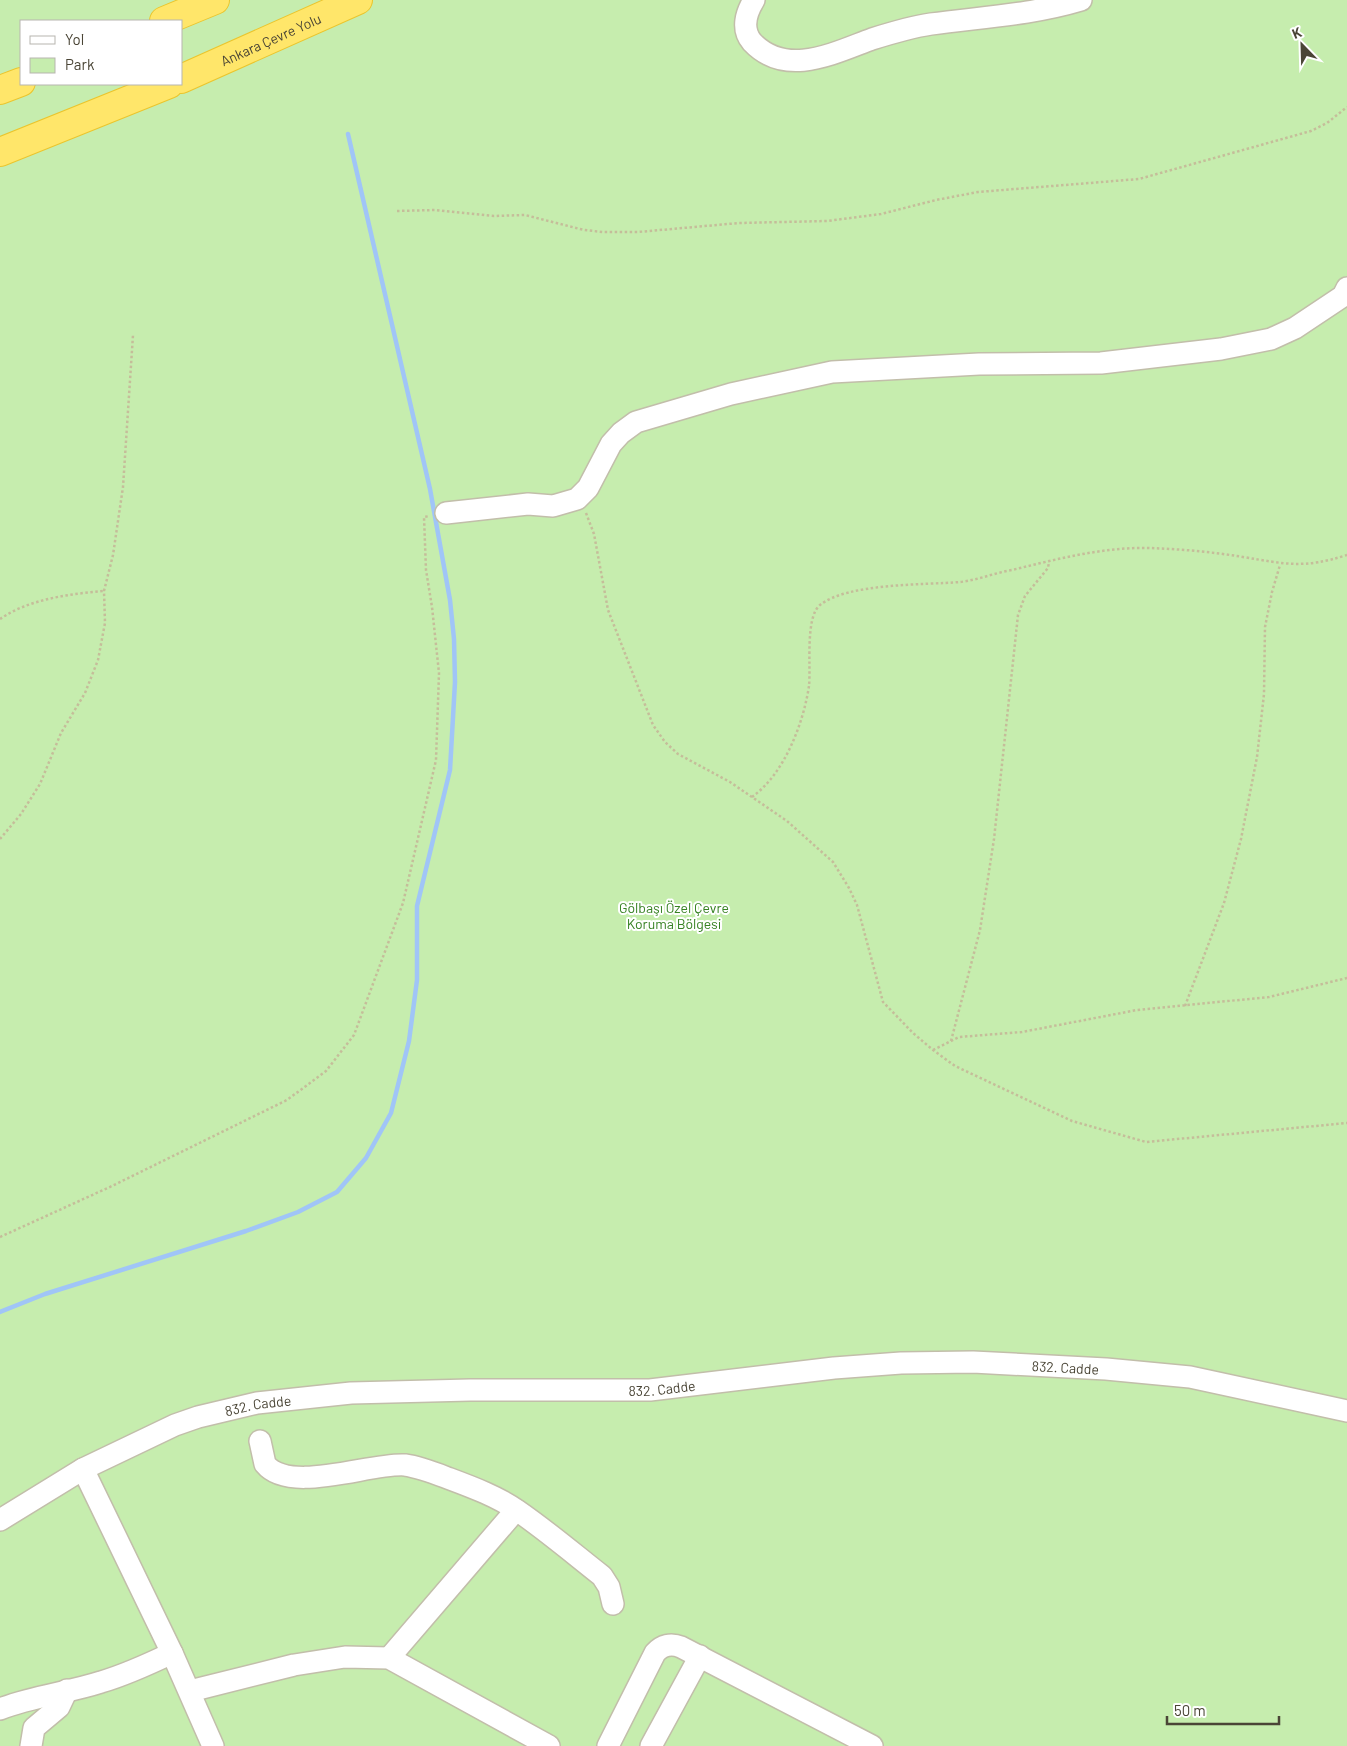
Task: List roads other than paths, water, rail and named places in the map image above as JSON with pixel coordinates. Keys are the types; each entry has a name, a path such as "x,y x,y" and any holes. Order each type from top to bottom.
{"highway":[{"path":"166,20 215,0"},
{"name":"Ankara Çevre Yolu","path":"182,79 358,0"},
{"path":"0,90 20,82"},
{"path":"0,152 167,85"}],"street":[{"path":"754,0 745,21 747,34 766,53 782,60 795,62 836,53 902,30 932,24 1026,14 1081,0"},
{"path":"437,515 528,504 553,506 577,499 588,488 602,459 621,433 636,422 656,414 731,394 832,372 979,364 1101,363 1221,349 1271,339 1295,328 1343,296 1347,288"},
{"name":"832. Cadde","path":"0,1520 83,1469 153,1434 198,1417 258,1403 351,1392 402,1390 650,1390 825,1369 901,1363 1022,1364 1181,1376 1253,1389 1347,1410"},
{"path":"260,1441 265,1464 280,1474 331,1476 381,1466 406,1465 464,1484 516,1510 602,1576 609,1587 613,1604"},
{"path":"83,1469 172,1652 214,1746"},
{"path":"389,1658 516,1510"},
{"path":"608,1746 658,1649 666,1645 676,1645 700,1656 872,1746"},
{"path":"0,1709 23,1700 116,1677 172,1652"},
{"path":"651,1746 700,1656"},
{"path":"190,1691 235,1678 302,1664 345,1657 389,1658 548,1746"},
{"path":"31,1746 34,1728 59,1707 67,1690"}],"waterway":[{"path":"0,1312 45,1294 246,1231 298,1212 337,1192 366,1158 391,1113 409,1041 417,980 417,906 450,770 455,682 454,639 450,600 430,489 348,134"}],"park label":[{"name":"Gölbaşı Özel Çevre Koruma Bölgesi","path":"674,916"}]}
